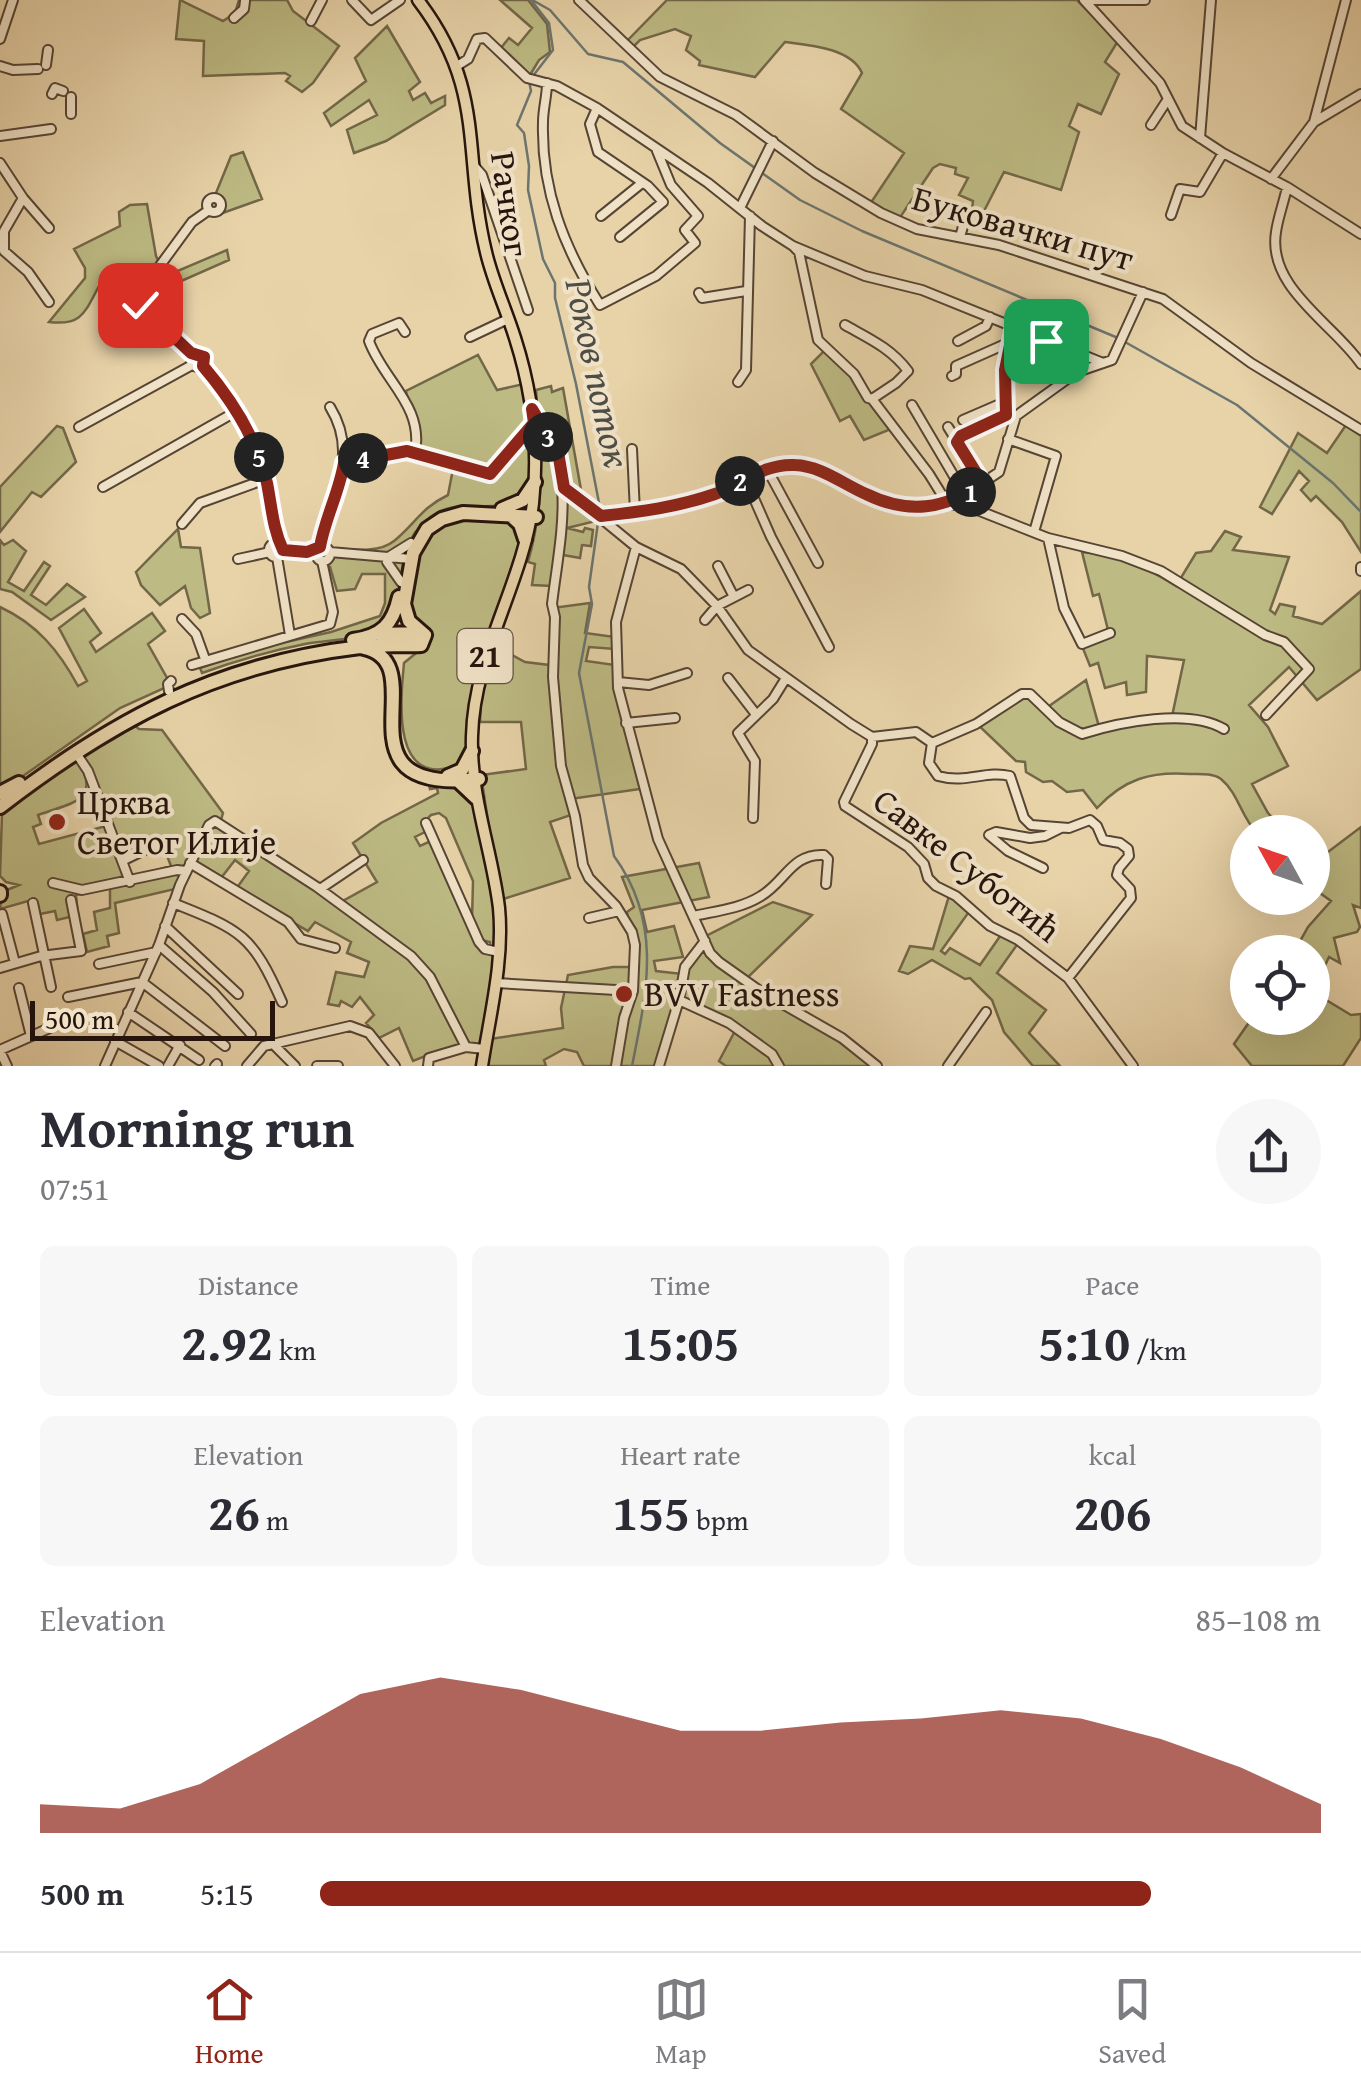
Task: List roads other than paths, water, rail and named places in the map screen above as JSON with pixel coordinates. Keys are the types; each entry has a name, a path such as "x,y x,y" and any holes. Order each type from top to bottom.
{"highway":[{"path":"378,634 393,619 408,561 424,532 442,519 470,512 506,512 523,500 535,482"},
{"path":"420,639 404,612 411,543 424,524 447,511 468,508 534,514"},
{"path":"506,512 519,522 526,539"},
{"path":"0,795 18,788 170,686 264,657 378,634 420,639"},
{"path":"124,716 237,673 313,654 420,639"},
{"path":"420,639 402,657 396,675 402,754 412,767 424,773 457,777 476,798"},
{"path":"357,647 382,656 391,670 394,740 405,767 424,779 475,777"},
{"path":"457,777 472,751"},
{"path":"0,810 18,788"}],"main road":[{"name":"Рачког","path":"418,0 457,66 470,120 486,254 527,381 541,468 525,561 494,645 478,723 476,798 487,843"},
{"name":"Рачког","path":"482,1066 496,983 498,906 475,777 474,710 483,662 534,514 534,423"}],"street":[{"path":"0,39 14,0"},
{"path":"312,21 322,0"},
{"path":"352,0 372,20 400,0"},
{"name":"Буковачки пут","path":"579,0 660,76 736,115 815,173 889,217 917,228 1000,245 1170,303 1251,363 1361,430"},
{"path":"1086,0 1146,0"},
{"path":"1086,0 1160,82 1182,126 1361,234"},
{"path":"1200,138 1211,0"},
{"path":"1314,122 1346,0"},
{"path":"234,18 244,9 244,1"},
{"path":"457,66 466,61 481,37 530,79 548,83 597,108 708,182 794,246 865,276 922,290 1103,364"},
{"path":"38,68 48,50"},
{"path":"1206,54 1220,58"},
{"path":"30,57 38,68"},
{"path":"0,66 13,70 38,68"},
{"path":"548,83 543,122 549,194 566,245 600,306 656,276 695,244 685,230 698,216 670,185 656,150"},
{"path":"52,94 54,88 67,94 71,114"},
{"path":"1271,178 1314,122 1361,94"},
{"path":"1151,125 1168,99"},
{"path":"597,108 590,124 598,152 662,203 620,237"},
{"path":"0,136 52,129"},
{"path":"740,208 773,142"},
{"path":"1171,215 1180,189 1200,192 1223,153"},
{"path":"0,163 49,228"},
{"path":"475,167 482,175 528,310"},
{"path":"602,216 642,184"},
{"path":"1287,187 1276,233 1276,254 1282,271 1309,312 1348,345 1361,364"},
{"path":"23,198 4,231 4,251 28,272 50,302"},
{"path":"115,321 128,298 192,222 218,205"},
{"path":"738,382 746,370 750,216"},
{"path":"960,237 966,216"},
{"path":"794,246 818,340 841,360 950,503 977,508 1048,538 1122,556 1160,571 1290,647 1308,671 1266,715"},
{"path":"699,293 702,298 746,291"},
{"path":"599,515 636,512 716,494 767,469 788,465 811,468 869,496 902,505 950,503 999,472 1012,423 1020,413 1070,375 1113,359 1143,292"},
{"path":"128,298 198,360 237,411 254,445 266,479 289,633"},
{"path":"958,341 986,326 990,317"},
{"path":"470,337 508,319"},
{"path":"405,332 399,323 372,334 369,341 409,406 414,420 414,452"},
{"path":"846,324 898,358 908,371 872,399"},
{"path":"957,442 961,436 1006,415 1005,370 1014,326"},
{"path":"952,376 956,366 1010,342"},
{"path":"79,427 213,349"},
{"path":"962,420 1007,401"},
{"path":"912,406 965,496"},
{"path":"182,619 196,634 199,660 289,633 326,627 333,620 323,552 344,463 341,428 330,407"},
{"path":"532,409 558,452 564,488 552,604 556,617 554,676 561,766 585,872 618,911 636,945 633,991 616,1066"},
{"path":"103,487 237,411"},
{"path":"344,463 399,450 490,474 534,423"},
{"path":"948,427 983,484"},
{"path":"1008,439 1056,456 1034,532"},
{"path":"632,449 636,512"},
{"path":"767,469 818,563"},
{"path":"745,478 829,647"},
{"path":"182,524 198,504 266,479"},
{"path":"564,488 636,547 681,569 718,606 748,650 786,678 872,737 916,732 932,743"},
{"path":"1048,538 1064,608 1082,644 1110,632"},
{"path":"385,559 411,543"},
{"path":"636,547 616,622 618,682 658,840 693,916 714,958 842,1038 878,1066"},
{"path":"238,559 277,551 408,561"},
{"path":"385,559 402,582"},
{"path":"718,566 734,597"},
{"path":"705,620 718,606 748,590"},
{"path":"618,682 658,684 687,673"},
{"path":"728,678 755,713"},
{"path":"753,818 756,761 738,733 773,699 786,678"},
{"path":"932,743 976,724 1022,694 1030,694 1059,722 1082,734 1144,720 1208,719 1224,729"},
{"path":"626,723 675,718"},
{"name":"Савке Суботић","path":"872,737 845,806 908,847 924,864 928,878 936,886 956,896 990,926 1018,940 1068,978"},
{"path":"932,743 929,763 938,776 958,781 1010,776 1024,818 1031,825 1069,828 1090,820 1104,840 1128,849 1129,856 1117,875 1130,889 1131,898 1068,978 1133,1066"},
{"path":"77,747 130,882"},
{"path":"118,1066 106,1063 158,948 188,867 210,825 218,821 396,943 424,968 466,1047"},
{"path":"426,822 479,942 484,949 499,952"},
{"path":"1042,868 1008,851 989,834 1038,838 1061,828"},
{"path":"122,861 158,844"},
{"path":"693,916 744,906 764,894 786,870 812,854 828,859 826,884"},
{"path":"320,889 362,860"},
{"path":"53,883 72,895 188,867 285,920 302,939 334,948"},
{"path":"0,968 46,955 81,951 72,895"},
{"path":"173,903 225,925 250,942 282,1002"},
{"path":"33,904 52,987"},
{"path":"590,918 618,911"},
{"path":"2,914 15,964"},
{"path":"165,926 238,994"},
{"path":"659,1066 685,966 705,941"},
{"path":"99,964 158,948"},
{"path":"158,948 212,992 252,1034"},
{"path":"68,997 142,982 224,1046"},
{"path":"496,983 633,991"},
{"path":"19,988 31,1036"},
{"path":"679,1000 729,1023 772,1054 779,1066"},
{"path":"128,1012 200,1060"},
{"path":"948,1066 986,1012"},
{"path":"2,1057 31,1036 54,1026"},
{"path":"247,1066 259,1050 273,1044 334,1028 357,1027 369,1034 395,1066"},
{"path":"115,1041 158,1066"},
{"path":"273,1044 295,1066"},
{"path":"168,1066 180,1045"},
{"path":"427,1063 466,1047 484,1050"},
{"path":"317,1066 338,1066"}],"waterway":[{"name":"Роков поток","path":"531,0 549,23 553,50 529,81 531,91 517,125 524,133 528,190 543,259 555,283 600,508 589,587 592,604 579,673 614,856 640,907 645,932 646,984 632,1066"},
{"path":"534,1 550,10 588,54 623,62 720,143 800,200 862,231 1118,338"},
{"path":"1125,342 1237,405 1333,483 1361,512"}],"place":[{"name":"Црква Светог Илије","path":"57,822"},
{"name":"BVV Fastness","path":"624,994"}]}
